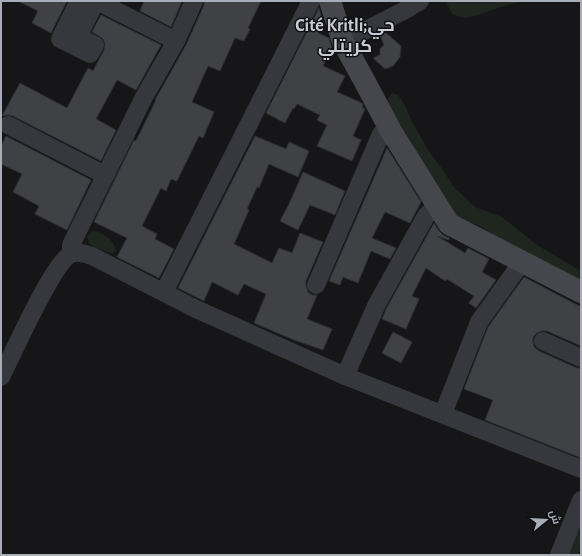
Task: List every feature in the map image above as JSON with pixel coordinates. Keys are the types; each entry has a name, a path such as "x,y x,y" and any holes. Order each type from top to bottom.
{"street":[{"path":"79,1 60,39 90,54 95,45 78,37 97,1 176,41"},
{"path":"71,254 71,245 105,175 144,97 176,41 194,1"},
{"path":"164,292 311,1"},
{"path":"330,1 343,42 389,128 449,224 581,292"},
{"path":"343,42 420,1"},
{"path":"8,125 105,175"},
{"path":"316,285 381,134 389,128"},
{"path":"345,376 377,304 426,216 438,205"},
{"path":"1,377 43,292 57,270 64,260 71,254 80,253 92,256 196,309 345,376 581,469"},
{"path":"443,414 479,322 522,262"},
{"path":"543,341 581,358"},
{"path":"559,555 581,500"}],"shaded area":[{"path":"447,1 524,1 464,18 452,14"},
{"path":"392,93 398,95 405,105 412,122 430,153 454,187 475,207 502,217 537,245 581,271 581,284 494,236 482,227 459,218 449,212 406,133 389,108 388,98"},
{"path":"93,231 101,233 108,238 115,247 116,251 112,254 92,246 87,238"},
{"path":"581,516 581,548 578,555 565,555"}],"building":[{"path":"18,1 67,1 51,33 32,23 38,11"},
{"path":"144,1 182,1 171,27 140,11"},
{"path":"204,1 261,1 248,28 250,29 244,41 235,38 220,71 208,66 192,102 214,112 203,138 199,136 177,181 171,179 166,191 161,188 142,226 157,234 155,239 174,249 159,278 117,257 127,238 94,222 134,140 136,141 155,100 186,45 204,5"},
{"path":"319,8 323,22 318,33 329,38 332,48 323,66 345,76 337,92 362,103 362,107 365,109 353,136 361,140 352,161 317,146 327,125 317,120 320,115 297,104 294,109 293,108 285,123 266,113"},
{"path":"101,15 161,45 136,90 117,80 96,119 116,130 101,161 13,116 2,116 20,83 67,108 88,68 93,71 104,50 105,44 103,39 92,32"},
{"path":"385,32 401,46 400,57 393,66 385,69 373,58 380,55 380,49 384,45 380,35"},
{"path":"6,136 91,180 67,230 35,214 39,206 13,192 22,174 1,164 1,146"},
{"path":"255,136 286,149 289,142 309,151 298,177 269,164 259,188 257,187 247,209 249,210 234,244 272,263 279,248 292,253 300,233 323,242 306,281 306,286 308,292 312,295 317,295 307,319 332,329 323,350 294,340 254,323 266,294 244,284 238,295 212,282 204,301 178,288"},
{"path":"387,148 421,202 410,223 385,212 372,238 396,248 390,259 371,251 358,283 343,277 340,285 329,281"},
{"path":"303,172 345,191 335,215 310,205 298,230 280,221"},
{"path":"434,223 439,231 449,238 449,240 437,236 465,253 468,248 489,259 482,272 496,280 476,308 469,303 474,296 447,279 445,281 426,268 412,296 419,299 406,329 382,319 386,309"},
{"path":"524,277 581,307 581,346 547,331 537,333 533,337 533,342 534,347 539,351 577,368 581,368 581,458 485,420 493,400 464,389 488,327"},
{"path":"393,332 412,342 401,363 382,353"}],"district":[{"name":"Cité Kritli;حي كريتلي","path":"345,35"}]}
